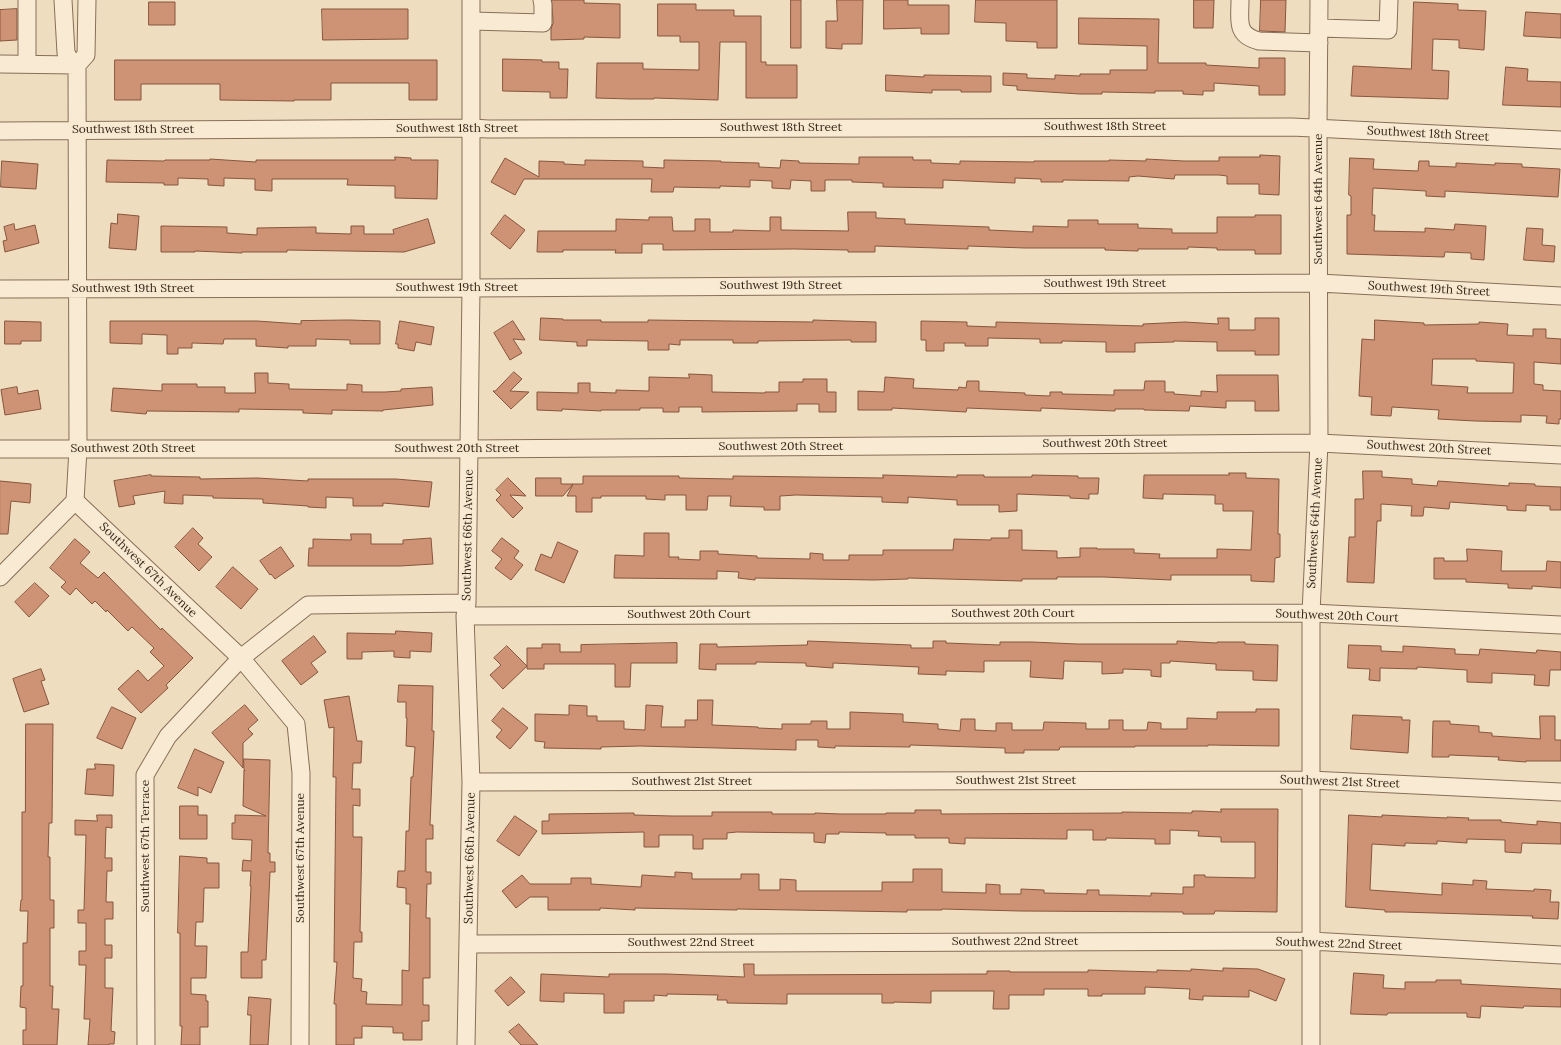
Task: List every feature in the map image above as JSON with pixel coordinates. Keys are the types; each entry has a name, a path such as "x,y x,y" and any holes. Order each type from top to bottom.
{"street":[{"path":"27,0 28,64"},
{"path":"63,0 66,53 70,60 77,65"},
{"path":"0,577 76,501 78,449 77,65 86,55 87,0"},
{"name":"Southwest 66th Avenue","path":"466,1045 471,782 466,609 470,449 472,128 471,0"},
{"path":"472,21 543,23 542,0"},
{"path":"1240,0 1240,27 1244,33 1252,39 1260,41 1388,30 1389,0"},
{"name":"Southwest 64th Avenue","path":"1311,1045 1311,613 1319,443 1319,0"},
{"path":"0,64 77,65"},
{"name":"Southwest 18th Street","path":"0,131 472,128 1292,127 1561,140"},
{"name":"Southwest 19th Street","path":"0,289 78,290 1319,283 1561,296"},
{"name":"Southwest 20th Street","path":"0,449 470,449 1319,443 1561,455"},
{"name":"Southwest 67th Avenue","path":"76,501 241,658 296,724 302,772 300,1045"},
{"name":"Southwest 20th Court","path":"241,658 308,605 466,609 1311,613 1561,625"},
{"name":"Southwest 67th Terrace","path":"146,1045 145,775 168,736 241,658"},
{"name":"Southwest 21st Street","path":"471,782 1310,780 1561,792"},
{"name":"Southwest 22nd Street","path":"468,944 1311,941 1561,955"}],"building":[{"path":"552,0 584,0 584,3 620,4 620,38 584,37 584,39 551,40 551,29 553,23"},
{"path":"791,0 801,0 801,48 791,48"},
{"path":"837,0 863,0 862,44 842,44 842,49 826,48 826,21 837,21"},
{"path":"884,0 908,0 908,5 949,5 949,34 921,34 921,28 884,29"},
{"path":"976,0 1057,0 1057,48 1037,48 1037,42 1006,41 1006,23 975,22"},
{"path":"1194,0 1214,0 1213,28 1194,28"},
{"path":"1261,0 1286,0 1285,32 1260,31"},
{"path":"149,2 175,2 175,25 149,25"},
{"path":"1414,2 1458,4 1458,10 1486,11 1484,50 1459,48 1459,40 1433,39 1432,70 1449,71 1448,99 1351,96 1353,66 1411,69"},
{"path":"658,4 696,4 696,10 734,10 734,16 761,16 761,62 766,62 766,65 797,65 797,98 746,98 746,42 720,42 718,100 596,98 597,63 643,63 643,69 699,70 699,42 680,42 680,36 658,36"},
{"path":"17,9 17,40 0,41 0,10"},
{"path":"322,9 408,9 408,39 323,40"},
{"path":"1526,12 1561,14 1561,38 1524,36"},
{"path":"1079,18 1159,19 1158,63 1206,63 1206,65 1259,68 1259,58 1285,58 1285,95 1259,95 1259,86 1214,83 1214,91 1203,91 1203,95 1183,94 1183,91 1155,91 1155,93 1102,92 1102,94 1080,94 1017,90 1017,86 1003,85 1003,73 1027,74 1027,78 1055,79 1055,75 1080,76 1080,74 1110,74 1110,70 1147,70 1147,46 1079,44"},
{"path":"503,59 559,62 559,69 568,69 567,98 550,98 550,92 503,91"},
{"path":"115,60 437,60 437,100 409,100 409,83 331,83 331,100 220,100 220,84 141,84 141,100 115,100"},
{"path":"1506,67 1528,69 1527,81 1561,82 1561,107 1503,105"},
{"path":"886,75 924,77 924,75 991,76 991,92 961,92 961,90 932,90 932,93 886,91"},
{"path":"1260,155 1280,156 1279,195 1259,194 1259,184 1227,184 1227,176 1219,175 1175,175 1174,179 1138,176 1129,177 1129,181 1063,180 1063,182 1041,182 1041,179 1015,178 1015,183 943,180 943,188 883,187 883,183 852,182 852,180 825,180 825,191 811,191 811,181 791,180 790,189 772,188 772,181 750,180 750,187 674,187 673,192 651,192 652,179 524,179 515,195 491,182 505,158 539,177 539,161 585,165 585,160 643,161 643,167 664,168 664,160 721,161 759,163 759,167 780,168 781,160 799,161 799,163 859,164 859,157 913,157 913,160 931,160 931,163 960,164 960,161 1146,161 1146,159 1219,161 1219,157 1260,157"},
{"path":"395,157 411,158 411,160 438,160 437,199 395,198 395,186 347,185 348,179 272,179 272,191 255,190 255,179 224,178 224,186 208,185 208,179 178,178 178,185 164,185 164,183 106,182 107,160 164,161 210,159 256,162 256,160 395,160"},
{"path":"1350,158 1374,159 1373,169 1418,171 1419,161 1429,161 1429,166 1456,167 1456,163 1495,165 1495,163 1522,164 1522,167 1560,169 1558,197 1445,191 1445,197 1426,196 1426,191 1373,188 1372,215 1375,215 1374,231 1425,232 1425,228 1454,230 1455,224 1486,226 1484,260 1471,259 1471,253 1445,252 1444,257 1347,254 1347,215 1351,215 1351,196 1349,195"},
{"path":"2,161 38,164 36,189 1,187"},
{"path":"848,212 876,212 876,218 905,219 905,224 989,227 989,230 1033,232 1033,226 1068,227 1068,220 1098,220 1098,224 1138,224 1138,228 1172,229 1172,233 1217,233 1217,217 1281,215 1281,254 1255,254 1255,250 1217,250 1217,248 1188,247 1188,249 1138,249 1138,251 1105,250 1105,248 968,246 968,249 875,246 875,252 794,249 663,250 663,244 642,244 642,253 615,253 616,250 563,250 563,252 537,252 538,231 616,231 616,219 649,220 649,217 672,217 673,231 695,231 695,219 710,219 710,232 733,232 733,230 770,231 770,217 781,217 781,230 848,231"},
{"path":"118,214 139,216 136,250 109,248 111,223 117,224"},
{"path":"505,215 525,230 510,249 491,234"},
{"path":"428,219 435,243 404,252 287,250 287,252 242,253 195,251 161,252 161,226 227,227 227,233 257,235 257,228 316,227 316,233 351,234 351,226 364,226 364,234 394,234 393,230"},
{"path":"14,224 15,230 35,225 39,243 5,252 3,241 7,240 4,227"},
{"path":"1527,228 1543,229 1542,245 1555,246 1554,262 1524,260"},
{"path":"541,318 563,320 601,320 601,322 648,322 648,320 813,322 813,320 876,322 876,342 851,342 851,340 758,341 758,343 733,343 733,340 680,340 680,345 669,344 669,350 648,350 648,341 587,340 587,346 577,346 577,342 540,340"},
{"path":"1218,318 1229,318 1229,330 1255,330 1255,318 1279,318 1279,355 1255,355 1255,351 1217,351 1217,342 1174,341 1135,343 1135,352 1106,352 1106,342 1062,341 1062,343 1040,343 1040,339 988,338 988,346 965,346 965,343 944,343 944,351 926,351 926,340 921,340 921,321 967,322 967,326 996,327 996,322 1143,326 1143,324 1185,322 1218,324"},
{"path":"1375,320 1424,323 1424,325 1479,324 1479,322 1508,324 1507,335 1533,336 1533,329 1546,329 1546,338 1561,339 1561,364 1534,362 1534,384 1543,385 1543,390 1561,391 1561,419 1559,419 1559,424 1546,423 1547,416 1521,415 1521,422 1438,419 1439,410 1392,407 1391,416 1371,415 1372,397 1359,396 1362,339 1374,340","holes":["1433,359 1476,359 1476,361 1514,363 1513,393 1467,393 1468,387 1432,385"]},
{"path":"5,321 41,322 41,341 21,341 21,344 5,344"},
{"path":"110,321 257,321 301,324 301,321 380,321 380,344 350,344 350,340 316,339 316,346 288,346 288,348 256,346 256,339 224,339 223,344 192,343 192,348 178,348 178,354 167,354 167,335 142,334 142,344 110,343"},
{"path":"400,321 434,327 431,345 416,342 414,351 398,348 398,344 396,344"},
{"path":"513,321 525,340 513,339 522,353 510,360 494,333"},
{"path":"514,372 522,379 510,391 529,392 511,409 493,391 495,391"},
{"path":"255,373 268,373 268,383 289,384 289,389 347,390 347,384 362,385 362,392 385,392 401,391 401,389 432,387 433,405 383,411 332,410 332,414 303,413 303,410 239,409 239,412 147,411 146,414 111,411 113,388 162,391 162,384 197,384 197,387 225,387 225,393 255,393"},
{"path":"689,374 712,375 712,392 779,392 779,382 803,382 803,379 827,379 827,392 836,392 836,412 819,412 819,404 797,404 797,411 702,412 702,407 679,407 679,412 663,412 663,408 601,411 562,409 562,411 537,410 537,392 578,393 578,383 590,383 590,392 616,393 616,390 649,391 649,377 689,378"},
{"path":"1217,375 1278,375 1279,411 1255,411 1255,401 1226,401 1226,408 1190,406 1189,411 1115,409 1115,411 1041,408 1041,411 967,408 966,412 892,408 892,410 858,410 858,391 884,392 885,377 914,379 913,388 958,390 959,387 966,388 967,381 979,381 979,391 1025,393 1025,395 1050,396 1050,392 1062,392 1062,394 1114,395 1114,390 1144,390 1145,381 1165,381 1165,392 1201,396 1201,391 1217,392"},
{"path":"17,387 18,394 38,390 41,409 5,415 1,390"},
{"path":"1363,471 1382,471 1382,477 1412,479 1412,484 1437,486 1438,481 1509,486 1509,483 1535,484 1535,486 1561,487 1561,510 1550,510 1550,506 1526,505 1526,511 1507,510 1507,506 1450,502 1449,509 1424,507 1423,516 1411,516 1412,506 1381,504 1381,521 1377,521 1374,583 1347,582 1349,537 1355,537 1355,499 1363,499"},
{"path":"1229,473 1246,473 1246,478 1279,479 1278,534 1280,534 1280,557 1275,558 1274,582 1251,581 1251,575 1171,575 1171,580 1104,577 1057,577 1057,579 1022,579 1022,581 908,578 874,580 755,578 755,580 738,578 739,572 717,571 717,579 614,578 615,555 644,556 644,533 669,533 669,557 700,560 700,551 718,551 718,554 757,556 757,558 810,559 810,553 823,554 823,560 849,560 849,555 883,555 883,550 953,550 954,539 991,540 991,538 1009,538 1009,530 1022,530 1022,550 1057,551 1057,558 1080,557 1080,548 1097,548 1134,549 1134,553 1160,554 1159,558 1217,558 1217,549 1251,550 1253,511 1223,511 1223,504 1215,504 1215,495 1163,494 1163,499 1143,498 1144,475 1229,475"},
{"path":"151,475 200,477 200,479 257,478 308,481 308,479 396,479 432,482 429,507 383,503 383,506 353,506 353,498 326,497 326,508 263,503 263,499 213,498 213,496 183,495 183,504 164,503 165,491 133,496 135,504 119,507 114,481"},
{"path":"883,475 957,477 957,475 984,475 984,477 1032,477 1032,475 1099,478 1098,494 1089,494 1089,499 1070,498 1070,496 1017,494 1017,511 999,512 999,505 957,505 957,500 908,497 908,503 882,502 882,497 796,495 780,496 780,510 764,510 764,507 730,506 731,496 708,496 707,510 686,510 686,495 665,495 665,500 646,499 646,496 601,496 601,498 592,498 592,512 576,512 576,496 567,496 573,484 583,484 583,476 679,476 679,478 733,479 733,476 883,478"},
{"path":"508,478 526,496 510,495 523,508 513,518 496,500 501,495 496,490"},
{"path":"536,478 561,478 561,484 573,484 563,496 536,496"},
{"path":"0,481 31,484 30,503 11,501 8,534 0,534"},
{"path":"193,528 203,538 198,544 212,557 199,571 175,547"},
{"path":"351,534 371,534 371,544 403,544 403,540 431,538 433,564 400,566 308,566 309,548 313,548 313,539 351,540"},
{"path":"502,538 519,551 514,558 523,565 511,580 495,568 502,559 492,551"},
{"path":"75,539 90,552 80,563 98,578 104,572 161,630 162,628 193,658 166,685 168,688 141,713 118,689 138,670 148,681 164,666 150,652 154,648 132,627 128,631 107,610 106,612 95,601 92,604 76,588 70,595 61,587 66,582 50,568"},
{"path":"558,542 578,551 564,583 535,570 541,554 551,558"},
{"path":"281,547 294,566 275,579 271,574 270,575 260,561"},
{"path":"1467,549 1502,551 1501,571 1546,571 1547,561 1561,562 1561,588 1532,586 1532,589 1508,588 1508,584 1466,582 1466,579 1434,579 1434,558 1444,558 1444,561 1467,561"},
{"path":"233,567 258,589 241,609 216,587"},
{"path":"35,583 49,596 29,617 15,602"},
{"path":"396,631 432,633 431,652 410,651 410,658 394,657 394,651 362,652 362,659 347,659 347,633 395,634"},
{"path":"314,636 326,652 311,663 318,672 301,685 282,661"},
{"path":"808,641 911,645 911,648 933,648 933,641 946,641 946,643 1000,645 1000,642 1177,644 1177,641 1217,643 1245,642 1245,644 1278,645 1277,681 1253,680 1253,671 1216,670 1216,664 1170,661 1170,663 1161,663 1161,677 1151,676 1151,670 1123,669 1123,673 1102,674 1102,662 1064,661 1063,679 1030,677 1031,661 984,661 984,672 946,671 946,675 918,674 919,667 833,663 833,668 806,666 806,663 756,662 756,664 716,664 716,670 699,669 700,644 717,644 717,647 807,645"},
{"path":"677,643 677,663 631,663 630,687 615,687 615,664 544,664 544,669 527,669 527,648 542,648 542,644 560,644 560,652 581,652 581,645"},
{"path":"1349,645 1381,646 1381,651 1403,652 1403,646 1455,649 1455,654 1479,655 1480,649 1536,653 1537,650 1561,652 1561,670 1550,670 1549,686 1534,685 1535,675 1492,673 1492,683 1467,682 1467,670 1417,667 1417,669 1380,668 1380,681 1369,680 1370,669 1348,668"},
{"path":"507,646 527,666 503,689 490,675 501,665 494,658"},
{"path":"41,669 45,680 41,681 49,704 24,712 13,679"},
{"path":"399,685 433,686 432,731 434,731 430,825 433,825 433,839 426,839 426,872 431,872 431,884 427,884 426,918 430,918 430,978 423,978 423,1005 429,1005 429,1021 422,1021 422,1040 403,1040 403,1033 393,1033 393,1027 362,1026 362,1038 354,1038 354,1045 336,1045 336,1004 334,1004 337,962 334,962 336,777 333,777 334,727 329,728 324,700 349,696 357,741 362,741 361,763 353,763 352,789 360,789 360,806 353,805 353,837 362,837 360,932 362,932 362,942 354,942 353,978 362,979 361,991 367,992 366,1004 402,1005 402,970 409,971 410,904 406,904 406,888 397,887 398,871 405,871 406,831 409,831 411,777 413,777 415,747 406,746 406,702 398,702"},
{"path":"698,700 713,700 712,725 782,729 782,724 811,724 811,721 827,721 827,729 850,729 850,712 903,714 903,722 938,724 938,729 960,731 961,719 975,719 975,730 996,731 996,723 1012,723 1012,730 1043,730 1044,722 1086,723 1086,729 1109,729 1109,720 1123,720 1123,730 1147,730 1148,722 1161,723 1161,729 1187,729 1187,718 1217,719 1217,712 1256,712 1256,709 1279,709 1279,746 1208,745 1060,747 1059,750 1024,750 1024,753 1005,753 1005,748 910,745 910,747 818,747 818,740 796,740 796,750 640,746 601,747 601,749 544,748 545,742 535,741 535,714 569,715 569,705 587,706 587,716 597,716 597,721 624,721 624,729 645,730 646,705 663,706 661,727 685,727 685,720 697,720"},
{"path":"245,705 258,720 248,729 253,734 243,743 243,768 212,733"},
{"path":"112,707 136,718 122,749 97,738"},
{"path":"503,708 528,728 510,749 496,737 502,730 492,721"},
{"path":"1353,715 1402,717 1402,720 1410,720 1408,753 1351,749"},
{"path":"1540,716 1555,716 1555,740 1561,740 1561,761 1526,762 1498,760 1499,757 1449,755 1449,757 1432,757 1433,721 1450,721 1450,724 1479,726 1479,732 1492,733 1492,736 1540,739"},
{"path":"26,724 53,724 52,823 49,823 48,857 50,857 50,900 54,900 54,928 50,928 50,986 53,986 52,1009 59,1009 57,1045 23,1045 23,1030 26,1030 26,1008 20,1007 21,986 23,986 23,943 27,943 28,911 20,911 22,900 22,812 25,812"},
{"path":"195,749 224,762 211,793 198,787 198,796 178,788"},
{"path":"244,759 270,760 268,853 270,853 270,862 275,862 275,872 270,872 266,960 262,960 262,978 241,978 241,952 248,952 251,886 251,871 242,871 243,860 251,861 252,840 232,839 232,823 235,823 235,815 266,816 243,806 244,770 245,771"},
{"path":"95,764 114,765 113,796 85,794 87,769 95,769"},
{"path":"180,806 198,806 198,815 207,815 207,839 180,839"},
{"path":"1221,809 1278,809 1277,912 1215,911 1214,914 1183,914 1183,912 942,909 907,910 907,912 635,908 635,910 600,908 600,910 548,910 548,897 530,897 516,908 502,891 522,875 530,884 571,884 571,878 591,878 591,884 641,887 642,875 675,877 675,872 692,873 692,879 741,879 741,874 759,874 759,890 780,890 780,879 796,880 796,891 882,891 882,882 913,882 913,869 942,869 942,892 986,893 986,884 1000,885 1000,894 1021,894 1021,889 1044,890 1044,893 1087,894 1087,890 1099,890 1099,895 1151,896 1151,893 1183,894 1183,887 1194,887 1194,875 1205,875 1205,877 1255,878 1255,842 1221,842 1221,837 1198,836 1199,831 1170,830 1170,844 1155,844 1155,839 1106,838 1106,840 1093,840 1093,830 1067,830 1067,839 965,838 965,844 949,843 949,838 915,838 915,835 886,835 886,833 839,832 839,834 826,834 825,843 814,842 814,833 737,832 727,833 727,839 703,839 703,849 693,849 693,835 659,835 659,847 644,847 644,832 542,834 542,821 549,821 549,814 634,813 634,815 712,816 712,812 772,812 772,814 886,814 915,813 915,810 941,810 941,814 1122,812 1192,813 1192,811 1221,812"},
{"path":"97,815 112,815 112,828 106,827 105,858 112,858 112,871 107,871 106,902 113,902 113,919 105,919 105,945 112,945 112,958 105,958 105,988 113,988 111,1031 115,1032 114,1044 109,1045 88,1045 90,1019 84,1019 86,965 79,965 79,951 86,951 86,923 78,923 78,910 84,910 86,835 75,835 75,820 97,821"},
{"path":"1349,815 1469,818 1468,820 1501,820 1501,822 1537,825 1537,821 1561,823 1561,844 1522,843 1521,853 1505,852 1505,840 1467,839 1467,843 1437,841 1437,844 1405,843 1405,846 1372,844 1370,890 1442,895 1442,883 1473,885 1473,880 1487,881 1486,889 1534,891 1534,889 1551,890 1550,902 1559,902 1558,919 1532,918 1533,916 1385,912 1385,910 1346,907"},
{"path":"515,816 537,831 519,856 497,841"},
{"path":"180,856 207,858 207,863 219,863 219,888 204,888 203,922 196,922 195,946 207,946 206,978 191,978 191,994 206,995 206,1001 208,1001 208,1027 200,1027 200,1045 181,1045 180,933 178,933"},
{"path":"744,964 754,964 754,975 987,974 987,971 1088,972 1088,970 1157,972 1157,970 1191,971 1191,969 1223,971 1223,968 1258,969 1285,979 1276,1001 1249,990 1249,997 1203,996 1203,1000 1189,999 1190,989 1145,987 1145,994 1102,994 1102,996 1088,996 1088,989 1044,989 1044,995 1009,995 1009,1009 993,1009 994,991 931,991 931,1003 882,1003 882,994 787,994 787,1004 727,1003 727,1000 717,1000 718,995 667,994 667,996 654,995 654,1001 624,1001 624,1013 604,1013 604,994 564,993 564,1002 540,1001 541,974 609,977 609,974 667,974 744,977"},
{"path":"1354,973 1384,975 1383,988 1405,989 1405,982 1461,980 1461,984 1561,989 1561,1007 1524,1006 1523,1008 1481,1006 1480,1018 1467,1017 1467,1013 1388,1013 1387,1015 1351,1014"},
{"path":"511,977 525,992 508,1006 495,991"},
{"path":"249,997 271,999 268,1045 250,1045 251,1015 248,1015"},
{"path":"519,1024 538,1045 521,1045 509,1032"}]}
